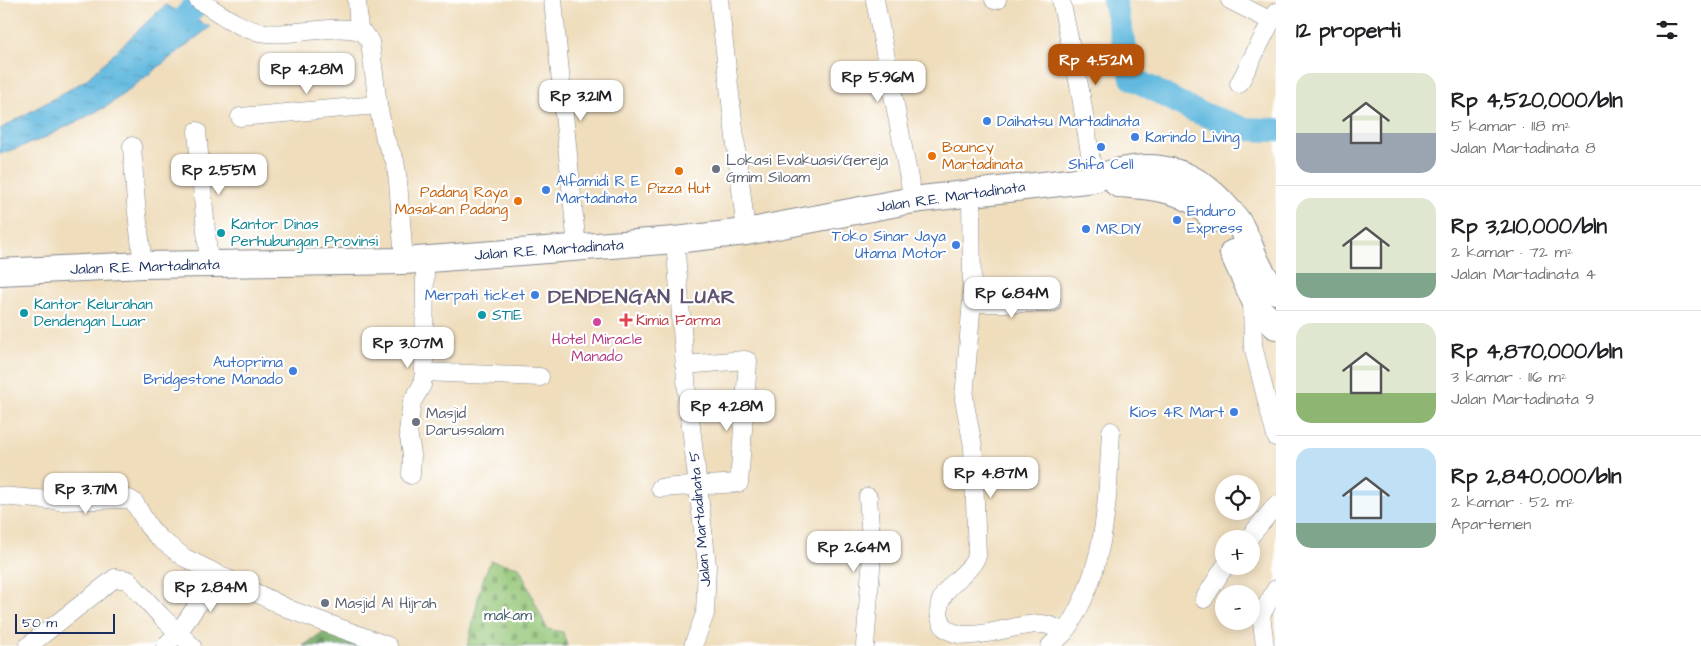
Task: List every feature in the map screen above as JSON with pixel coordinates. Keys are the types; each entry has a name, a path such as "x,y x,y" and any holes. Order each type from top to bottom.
{"highway":[{"name":"Jalan R.E. Martadinata","path":"0,272 143,265 414,260 675,240 746,232 913,200 1094,179 1116,184 1145,185 1191,198 1208,211 1263,286 1259,310 1276,326"}],"street":[{"path":"198,0 249,29 270,33 359,31 365,34 370,42 378,105 385,138 396,168 414,260 424,372 422,385 412,402 408,432 412,454 411,475"},
{"path":"357,0 359,31"},
{"path":"552,0 577,248"},
{"path":"720,0 746,232"},
{"path":"875,0 913,200"},
{"path":"1061,0 1080,90 1094,179"},
{"path":"1230,0 1273,16 1239,84"},
{"path":"240,117 378,105"},
{"path":"197,131 209,264"},
{"path":"132,146 143,265"},
{"path":"971,194 972,302 964,399 973,446 977,556 972,566 945,594 940,604 939,615 949,634 956,640 964,643 991,639 1040,623 1054,627 1064,633"},
{"name":"Jalan Martadinata 5","path":"675,240 684,365 707,565 705,614 693,646"},
{"path":"1263,286 1253,346 1276,437"},
{"path":"972,302 1052,303"},
{"path":"660,488 739,483 750,365 745,360 684,365"},
{"path":"424,372 540,377"},
{"path":"1050,646 1064,633 1090,583 1098,560 1107,502 1111,431"},
{"path":"0,496 61,501 129,499 134,502 149,527 164,543 185,558 291,610 388,646"},
{"path":"865,646 872,555 868,497"},
{"path":"1255,530 1276,505"},
{"path":"165,646 178,633 218,574"},
{"path":"1204,598 1219,575"},
{"path":"28,646 115,578 128,580 192,646"},
{"path":"1265,646 1261,616 1276,589"}],"green space":[{"name":"makam","path":"491,561 519,567 547,629 563,632 567,646 467,646 483,581"},
{"path":"331,626 386,646 303,646"}],"water":[{"path":"165,5 210,27 109,105 42,139 0,154 0,129 86,80"}],"waterway":[{"path":"166,36 201,0"},
{"path":"1114,0 1132,78 1192,110 1244,129 1276,130"}],"place":[{"name":"Daihatsu Martadinata","path":"987,121"},
{"name":"Karindo Living","path":"1135,137"},
{"name":"Shifa Cell","path":"1101,147"},
{"name":"Bouncy Martadinata","path":"932,156"},
{"name":"Lokasi Evakuasi/Gereja Gmim Siloam","path":"716,169"},
{"name":"Pizza Hut","path":"679,171"},
{"name":"Alfamidi R E Martadinata","path":"546,190"},
{"name":"Padang Raya Masakan Padang","path":"518,201"},
{"name":"Enduro Express","path":"1177,220"},
{"name":"MR.DIY","path":"1086,229"},
{"name":"Kantor Dinas Perhubungan Provinsi","path":"221,233"},
{"name":"Toko Sinar Jaya Utama Motor","path":"956,245"},
{"name":"Merpati ticket","path":"535,295"},
{"name":"Kantor Kelurahan Dendengan Luar","path":"24,313"},
{"name":"STIE","path":"482,315"},
{"name":"Kimia Farma","path":"626,320"},
{"name":"Hotel Miracle Manado","path":"597,322"},
{"name":"Autoprima Bridgestone Manado","path":"293,371"},
{"name":"Kios 4R Mart","path":"1234,412"},
{"name":"Masjid Darussalam","path":"416,422"},
{"name":"Masjid Al Hijrah","path":"325,603"}],"district":[{"name":"DENDENGAN LUAR","path":"642,297"}]}
